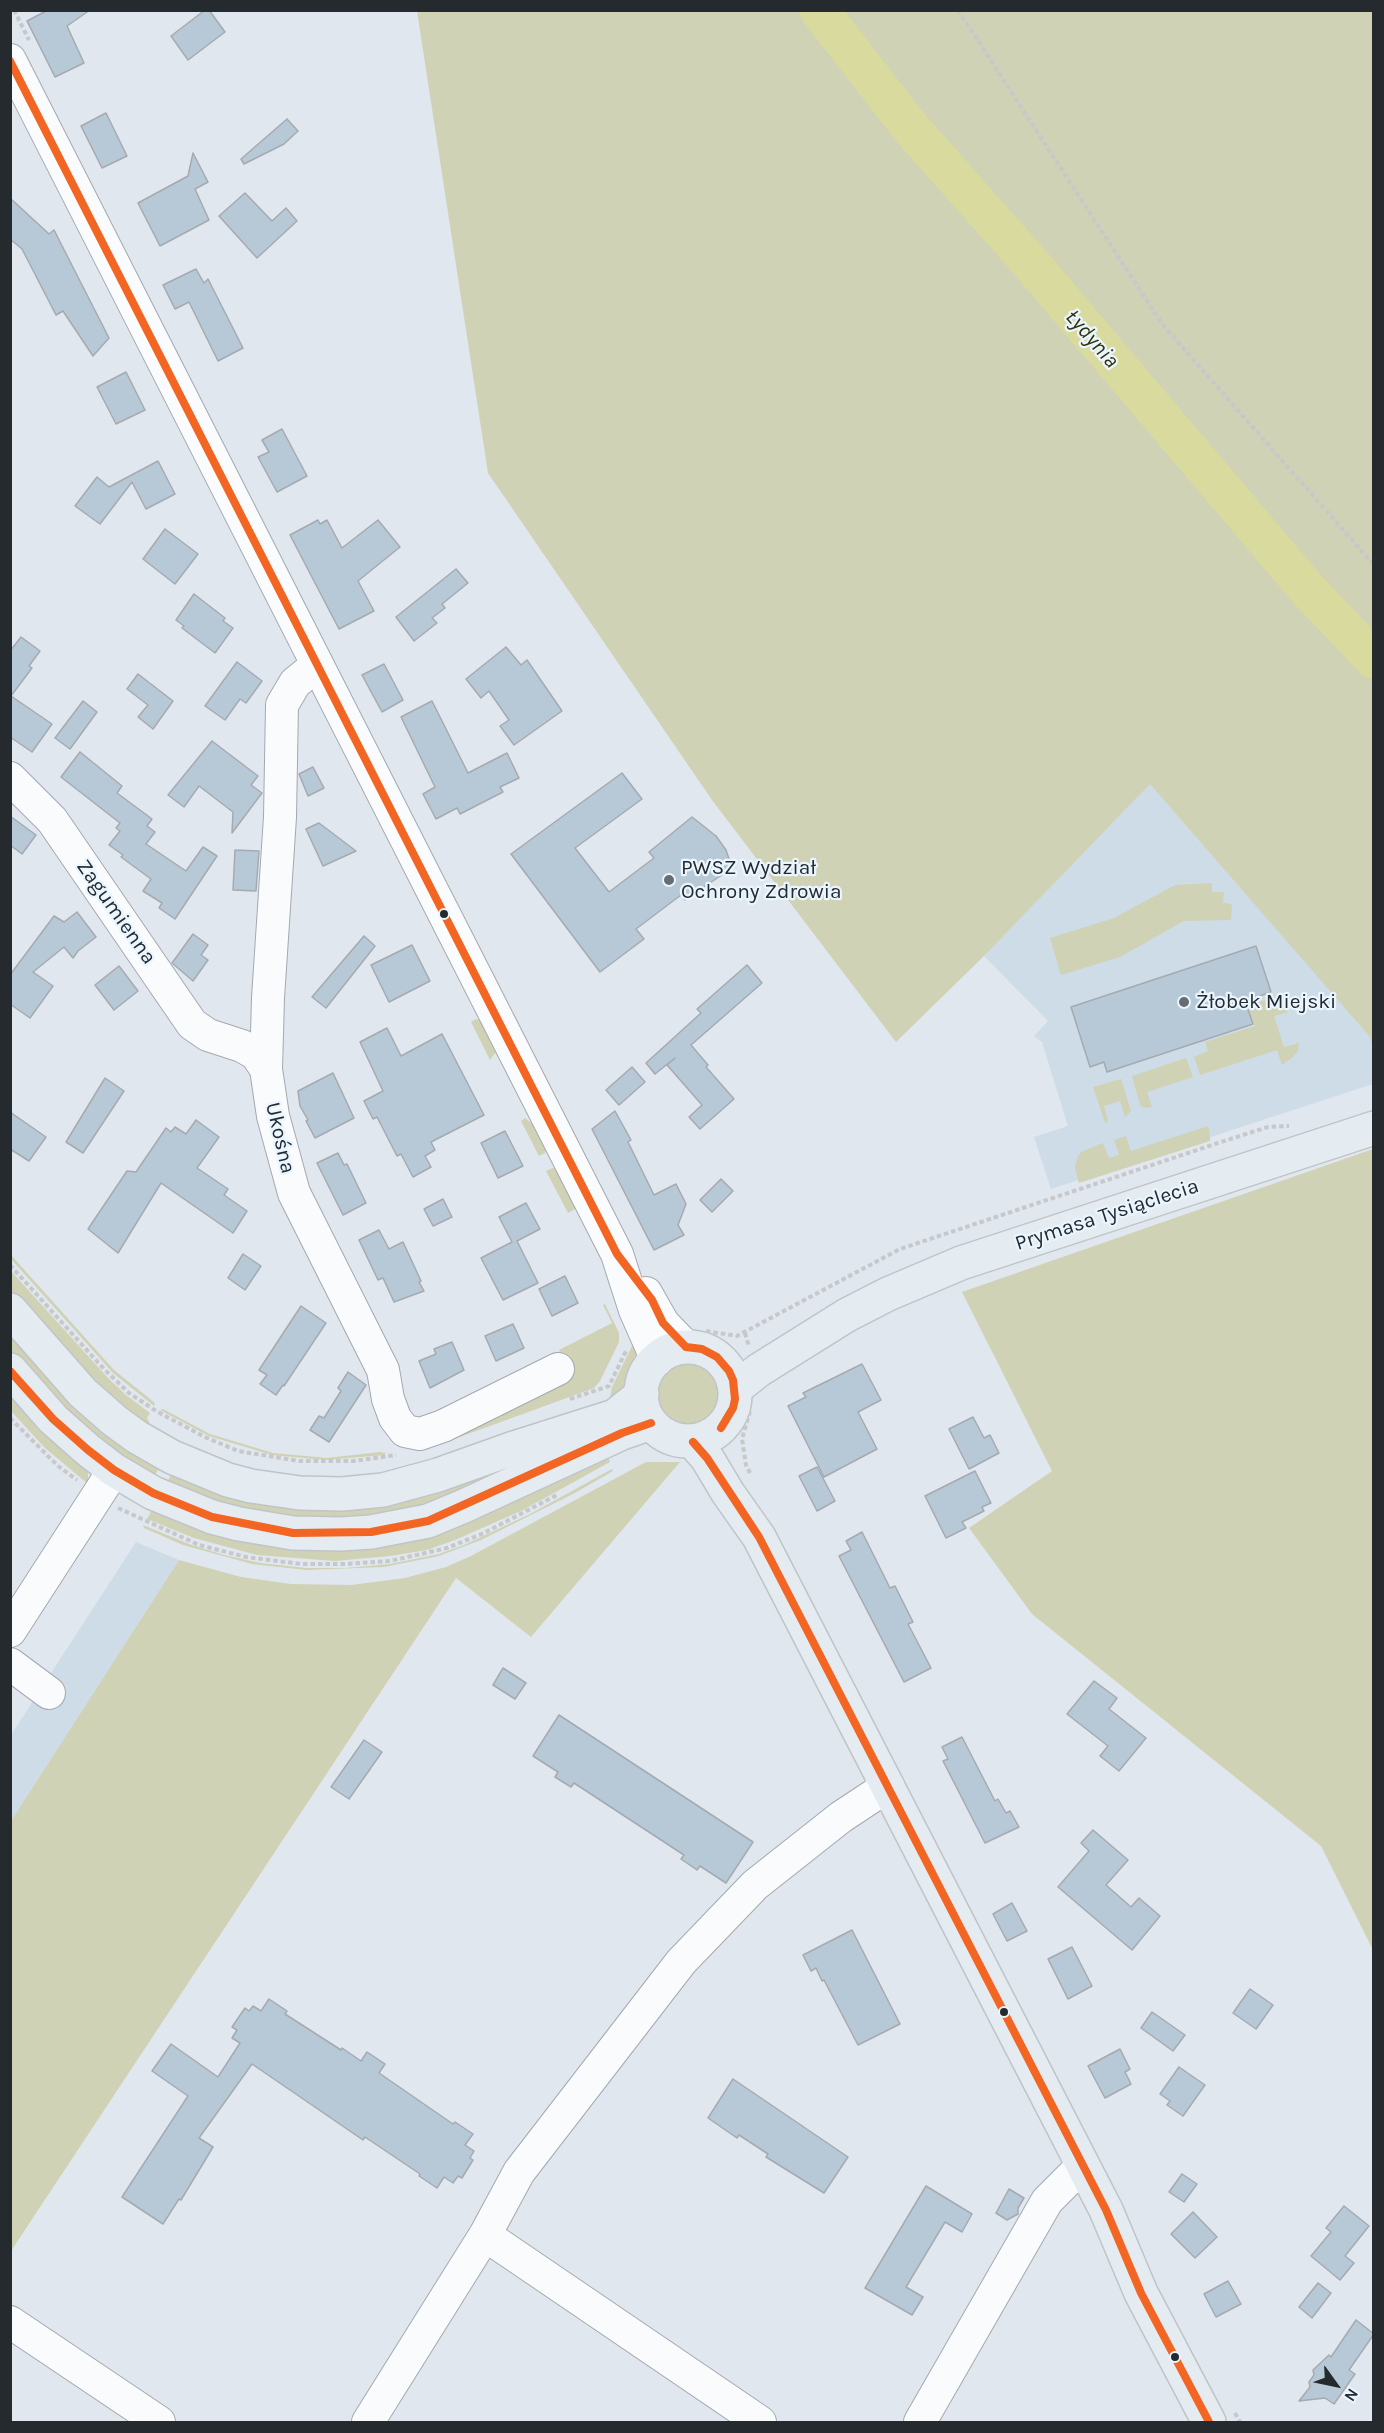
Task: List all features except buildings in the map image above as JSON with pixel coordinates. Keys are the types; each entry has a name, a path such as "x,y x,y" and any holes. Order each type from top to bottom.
{"main road":[{"name":"Prymasa Tysiąclecia","path":"735,1389 759,1370 847,1315 888,1294 961,1263 1374,1128"},
{"path":"10,1310 83,1393 137,1437 172,1457 228,1480 251,1486 300,1493 342,1494 383,1490 438,1475 511,1449 646,1408"},
{"name":"Prymasa Tysiąclecia","path":"717,1357 734,1358 847,1315"},
{"path":"702,1349 717,1357 729,1371 735,1389 733,1408 707,1435 674,1438 660,1432 646,1408 645,1377 671,1353 702,1349"},
{"path":"10,1370 53,1419 114,1470 153,1493 187,1508 239,1524 293,1533 371,1532 428,1521 616,1435 646,1408"},
{"path":"707,1435 1106,2210 1142,2293 1209,2422"}],"street":[{"path":"10,60 616,1254 652,1300 663,1323 671,1353"},
{"name":"Ukośna","path":"317,665 295,683 282,705 280,817 268,998 266,1069 273,1116 294,1193 383,1370 388,1399 395,1418 405,1431 420,1434 443,1425 558,1369"},
{"name":"Zagumienna","path":"10,778 52,820 192,1024 208,1035 256,1054 266,1069"},
{"path":"224,1040 255,1018 268,998"},
{"path":"10,1631 114,1470"},
{"path":"10,1664 49,1693"},
{"path":"368,2422 485,2235 519,2172 681,1962 755,1885 841,1817 888,1786"},
{"path":"920,2422 1047,2201 1082,2166"},
{"path":"485,2235 760,2422"},
{"path":"10,2322 159,2422"}],"path":[{"path":"958,10 1162,324 1374,565"}],"shaded area":[{"name":"Żłobek Miejski","path":"1150,783 1369,1036 1373,1046 1373,1084 1051,1189 1034,1137 1068,1126 1042,1042 1034,1036 1048,1021 984,956"},
{"path":"136,1542 179,1560 11,1821 11,1735"}],"green space":[{"path":"417,11 1373,11 1373,1046 1369,1036 1150,784 984,956 896,1042 712,800 488,473"},
{"path":"1212,883 1212,892 1224,892 1223,903 1232,904 1231,920 1184,921 1120,957 1061,975 1050,938 1114,918 1175,885"},
{"path":"1282,994 1288,1012 1274,1016 1284,1047 1299,1043 1298,1051 1293,1057 1282,1065 1277,1050 1200,1075 1194,1057 1208,1051 1205,1042 1255,1026 1247,1006"},
{"path":"476,1019 482,1021 496,1052 490,1060 471,1022"},
{"path":"1186,1058 1193,1077 1147,1092 1152,1107 1145,1108 1140,1105 1132,1076"},
{"path":"1121,1079 1131,1111 1125,1117 1120,1101 1104,1106 1108,1121 1105,1123 1093,1087"},
{"path":"525,1118 534,1125 547,1147 545,1153 539,1156 521,1121"},
{"path":"1208,1126 1210,1141 1079,1183 1075,1168 1081,1152 1103,1143 1109,1158 1119,1155 1114,1140 1126,1136 1131,1151"},
{"path":"1374,1149 1373,1950 1321,1846 1032,1614 969,1528 1052,1471 962,1292"},
{"path":"553,1168 559,1170 576,1204 575,1209 568,1213 546,1171"},
{"path":"11,1255 114,1370 155,1403 154,1406 113,1373 11,1259"},
{"path":"10,1270 109,1379 150,1413 147,1418 150,1424 171,1438 146,1425 112,1399 34,1319 11,1293"},
{"path":"605,1304 619,1333 619,1342 600,1381 594,1388 424,1450 422,1445 570,1373 559,1350 612,1323 603,1305"},
{"path":"10,1329 161,1465 153,1478 119,1457 56,1402 11,1352"},
{"path":"634,1342 640,1355 638,1361 623,1395 613,1404 610,1398 612,1387"},
{"path":"682,1362 694,1362 706,1367 716,1377 721,1395 719,1408 706,1423 694,1428 682,1428 670,1423 660,1413 655,1401 655,1389 660,1377 670,1367"},
{"path":"10,1387 88,1469 88,1484 45,1448 11,1411"},
{"path":"163,1409 210,1434 273,1453 327,1458 386,1453 326,1460 272,1455 209,1436 160,1410"},
{"path":"575,1438 462,1496 379,1519 265,1517 166,1484 173,1471 273,1502"},
{"path":"605,1448 610,1462 523,1510 427,1550 390,1556 335,1561 257,1555 194,1538 147,1519 154,1506 318,1545"},
{"path":"646,1462 680,1462 531,1637 456,1578 11,2251 11,1821 179,1560 241,1577 291,1584 351,1585 405,1578 446,1567 471,1556"},
{"path":"612,1469 613,1471 573,1494 481,1540 439,1556 384,1567 306,1570 252,1564 183,1545 144,1528 143,1525 189,1544 260,1563 306,1568 345,1568 390,1564 439,1554 464,1545 530,1514"}],"waterway":[{"name":"Łydynia","path":"819,10 910,127 1034,267 1308,590 1374,659"}],"transit line":[{"path":"10,61 617,1254 652,1300 663,1323 686,1347"},
{"path":"686,1347 702,1349 717,1357 729,1371 733,1380 735,1399 733,1408 721,1428"},
{"path":"10,1371 53,1419 88,1450 114,1470 153,1493 212,1517 293,1533 371,1532 428,1521 622,1433 651,1423"},
{"path":"693,1442 707,1458 759,1537 1106,2210 1141,2293 1209,2422"}],"place":[{"name":"PWSZ Wydział Ochrony Zdrowia","path":"669,880"},
{"name":"Żłobek Miejski","path":"1184,1002"}]}
